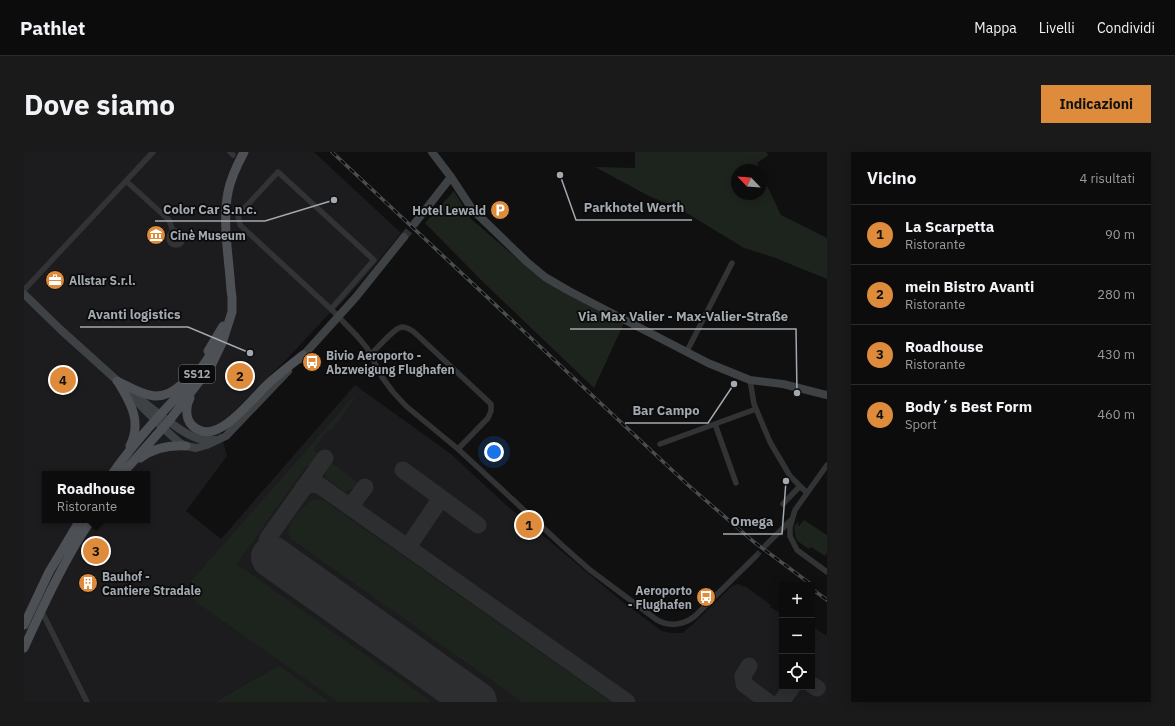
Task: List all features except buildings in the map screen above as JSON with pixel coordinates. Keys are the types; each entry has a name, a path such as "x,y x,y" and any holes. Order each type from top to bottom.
{"main road":[{"name":"SS12","path":"206,374 212,366 222,343 232,312 232,297 225,226 228,191 235,170 244,152"},
{"name":"SS12","path":"158,418 204,364 216,343 227,313 231,290"},
{"path":"117,381 150,396 173,392 195,370 210,349 223,326"},
{"path":"206,374 192,394 186,411 188,419 192,425 198,429 208,432 215,431 226,424 270,382 303,355"},
{"path":"124,471 169,421 206,374"},
{"path":"117,381 133,409 136,426 131,444 125,457"},
{"path":"114,471 158,418"},
{"path":"124,471 145,454 156,449 186,446"},
{"path":"24,625 49,572 78,523"},
{"path":"24,648 40,612 75,544 89,523"}],"street":[{"path":"24,290 153,152"},
{"path":"432,152 451,177 472,210 545,277 708,363 750,380 783,384 827,395"},
{"path":"331,309 374,260 278,172 238,215 240,225 331,309 339,316 371,354 382,377 406,406 458,449 574,556 656,619 663,623 674,625 691,620 756,556"},
{"path":"415,223 451,177"},
{"path":"126,182 169,220 173,231"},
{"path":"24,294 61,330 158,418 163,428 186,446 196,448 219,441 233,429 339,316 404,237"},
{"path":"687,351 732,263"},
{"path":"371,354 394,331 401,327 408,328 491,404 491,411 488,418 458,449"},
{"path":"750,380 754,404 770,442 790,476 807,493"},
{"path":"660,444 756,409"},
{"path":"158,418 169,421 182,430 200,439 219,441"},
{"path":"715,424 736,483"},
{"path":"827,465 795,510 791,520 790,536 797,550 827,572"},
{"path":"783,504 800,486"},
{"path":"766,545 791,520"},
{"path":"40,612 43,614 87,702"}],"shaded area":[{"path":"24,152 314,152 401,233 368,274 341,304 327,316 286,360 219,426 227,456 186,511 221,539 355,385 451,454 506,505 624,603 662,631 683,633 732,586 738,584 744,587 745,586 771,605 770,607 779,612 779,690 815,690 815,628 827,636 827,702 330,702 279,665 215,702 24,702"},
{"path":"635,152 766,152 769,155 757,164 731,164 731,200 767,200 767,186 781,215 827,238 827,279 776,258 744,248 680,209 649,196 595,167 635,168"},
{"path":"454,191 471,219 532,271 625,321 594,388 480,279 425,223"},
{"path":"354,396 355,397 338,422 332,430 327,431 314,450 318,454 309,467 307,465 237,564 432,702 338,702 196,602 190,591 193,579"},
{"path":"330,462 358,482 355,487 346,492 325,478 327,466"},
{"path":"313,500 322,500 326,502 611,702 522,702 291,539 288,533 290,524 301,510"},
{"path":"804,520 827,535 827,553 825,556 811,547 809,549 797,540 794,526 799,521 799,526"},
{"path":"279,665 330,702 215,702"}],"taxiway":[{"path":"272,557 266,549 268,538 325,458"},
{"path":"403,470 478,525"},
{"path":"303,488 311,484 319,485 627,702"},
{"path":"350,507 365,487"},
{"path":"408,547 441,498"},
{"path":"749,666 743,676 744,684 768,702"},
{"path":"781,702 790,690"}],"runway":[{"path":"272,557 476,702"}],"tunnel":[{"path":"404,237 415,223"},
{"path":"756,556 766,545"}],"railway":[{"path":"332,152 688,485 754,542 808,582"},
{"path":"815,591 827,600"}],"place":[{"name":"Parkhotel Werth","path":"560,175"},
{"name":"Color Car S.n.c.","path":"334,200"},
{"name":"Hotel Lewald","path":"500,210"},
{"name":"Cinè Museum","path":"156,235"},
{"name":"Allstar S.r.l.","path":"55,280"},
{"name":"Avanti logistics","path":"250,353"},
{"name":"Bivio Aeroporto - Abzweigung Flughafen","path":"312,362"},
{"name":"mein Bistro Avanti","path":"240,376"},
{"name":"Body´s Best Form","path":"63,380"},
{"name":"Bar Campo","path":"734,384"},
{"name":"Via Max Valier - Max-Valier-Straße","path":"797,393"},
{"name":"Omega","path":"786,481"},
{"name":"La Scarpetta","path":"529,525"},
{"name":"Roadhouse","path":"96,551"},
{"name":"Bauhof - Cantiere Stradale","path":"88,583"},
{"name":"Aeroporto - Flughafen","path":"706,597"}]}
